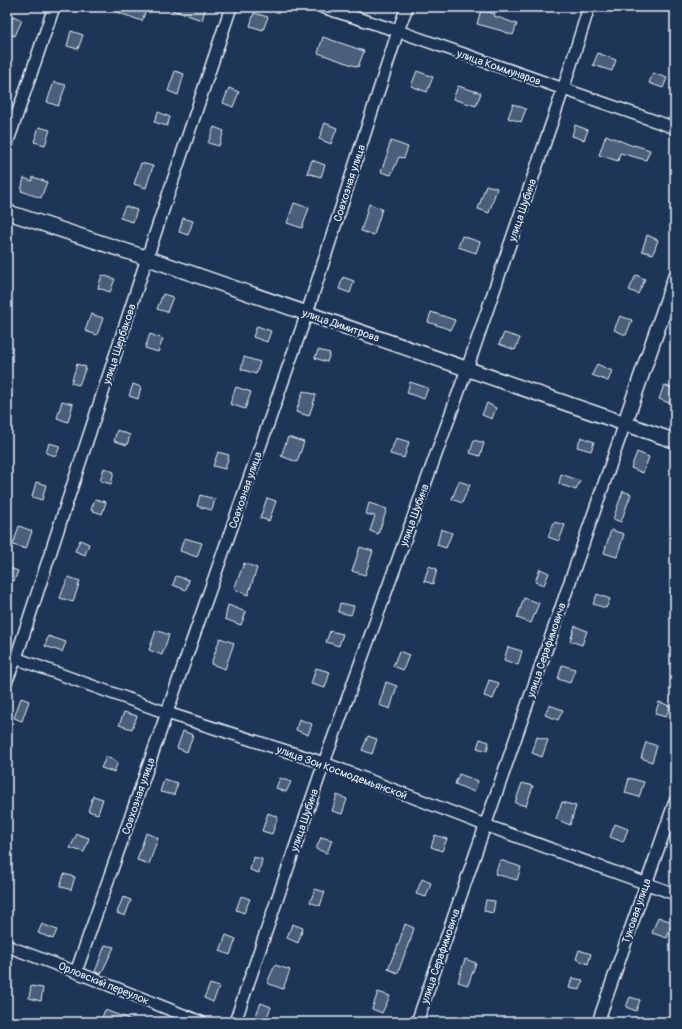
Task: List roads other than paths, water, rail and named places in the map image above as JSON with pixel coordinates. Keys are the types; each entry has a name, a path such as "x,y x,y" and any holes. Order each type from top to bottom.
{"street":[{"path":"7,144 54,7"},
{"name":"улица Щербакова","path":"7,680 11,656 231,7"},
{"name":"улица Коммунаров","path":"322,7 398,31 675,128"},
{"name":"Совхозная улица","path":"76,972 307,313 407,7"},
{"name":"улица Шубина","path":"235,1022 324,763 467,369 563,90 589,7"},
{"name":"улица Димитрова","path":"7,212 147,258 675,441"},
{"name":"улица Серафимовича","path":"417,1022 675,278"},
{"name":"улица Зои Космодемьянской","path":"11,656 167,713 324,763 485,825 675,894"},
{"name":"Туковая улица","path":"598,1022 675,800"},
{"name":"Орловский переулок","path":"7,946 201,1022"}]}
